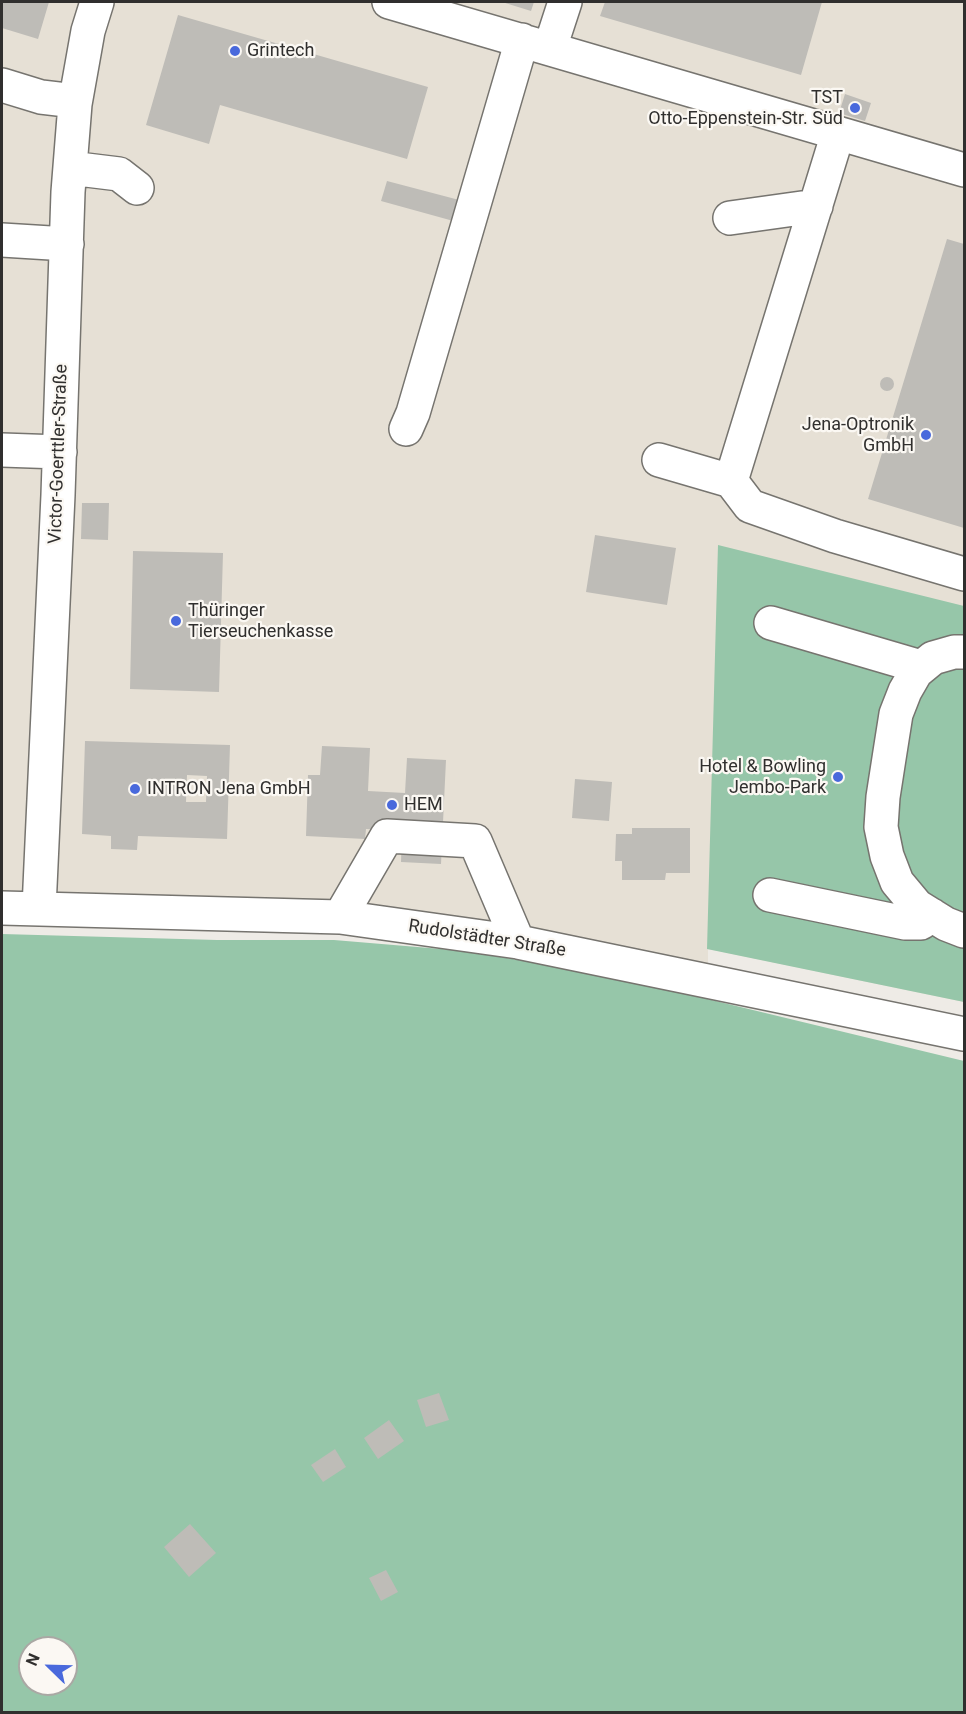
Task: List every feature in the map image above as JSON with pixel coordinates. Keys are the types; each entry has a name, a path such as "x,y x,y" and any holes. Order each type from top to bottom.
{"street":[{"name":"Victor-Goerttler-Straße","path":"39,909 60,452 70,168 75,101 88,31 97,2"},
{"path":"389,2 438,8 536,44 964,170"},
{"path":"406,429 536,44 565,2"},
{"path":"2,85 41,97 75,101"},
{"path":"731,481 838,133"},
{"path":"70,168 119,174 137,188"},
{"path":"730,218 816,206"},
{"path":"2,240 67,244"},
{"path":"2,450 60,452"},
{"path":"659,460 731,481 750,506 835,537 964,574"},
{"path":"771,624 921,668"},
{"path":"964,652 954,652 933,658 916,672 904,691 896,714 883,797 881,827 886,856 897,882 917,906 946,924 964,931"},
{"path":"340,917 387,836 475,841 518,942"},
{"path":"770,894 905,923 921,923 932,915"},
{"name":"Rudolstädter Straße","path":"2,908 340,917 518,942 964,1035"}],"shaded area":[{"path":"2,2 964,2 964,1002 708,949 708,964 2,892"}],"green space":[{"name":"Hotel & Bowling Jembo-Park","path":"718,545 964,606 964,1002 707,949"},
{"path":"2,934 217,940 334,940 465,951 608,975 964,1061 964,1712 2,1712"}],"building":[{"path":"2,2 49,2 38,39 2,28"},
{"path":"502,2 534,2 531,11"},
{"path":"605,2 822,2 801,75 600,16"},
{"name":"Grintech","path":"178,15 428,87 407,159 220,105 209,144 146,125"},
{"name":"TST Otto-Eppenstein-Str. Süd","path":"845,94 871,103 865,121 839,113"},
{"path":"387,181 463,201 457,222 381,201"},
{"name":"Jena-Optronik GmbH","path":"947,239 964,244 964,528 868,499"},
{"path":"887,377 892,379 894,384 892,389 887,391 882,389 880,384 882,379"},
{"path":"82,503 109,503 108,540 81,539"},
{"path":"595,535 676,548 667,605 586,592"},
{"name":"Thüringer Tierseuchenkasse","path":"133,551 223,553 219,692 130,689"},
{"name":"INTRON Jena GmbH","path":"85,741 230,745 227,839 138,836 137,850 111,849 111,836 82,834","holes":["187,775 207,776 206,802 186,802"]},
{"path":"322,746 370,748 368,791 405,793 407,758 446,760 441,864 401,862 402,831 366,829 365,839 306,836 308,775 320,775"},
{"path":"575,779 612,782 609,821 572,818"},
{"path":"632,828 690,828 690,873 666,873 665,880 622,880 622,861 615,861 616,834 632,834"},
{"path":"439,1393 449,1420 426,1427 417,1400"},
{"path":"389,1420 404,1441 378,1459 364,1438"},
{"path":"335,1449 346,1467 323,1482 311,1465"},
{"path":"190,1524 216,1553 189,1577 164,1547"},
{"path":"386,1570 398,1592 381,1601 369,1578"}],"place":[{"name":"Grintech","path":"235,51"},
{"name":"TST Otto-Eppenstein-Str. Süd","path":"855,108"},
{"name":"Jena-Optronik GmbH","path":"926,435"},
{"name":"Thüringer Tierseuchenkasse","path":"176,621"},
{"name":"Hotel & Bowling Jembo-Park","path":"838,777"},
{"name":"INTRON Jena GmbH","path":"135,789"},
{"name":"HEM","path":"392,805"}]}
